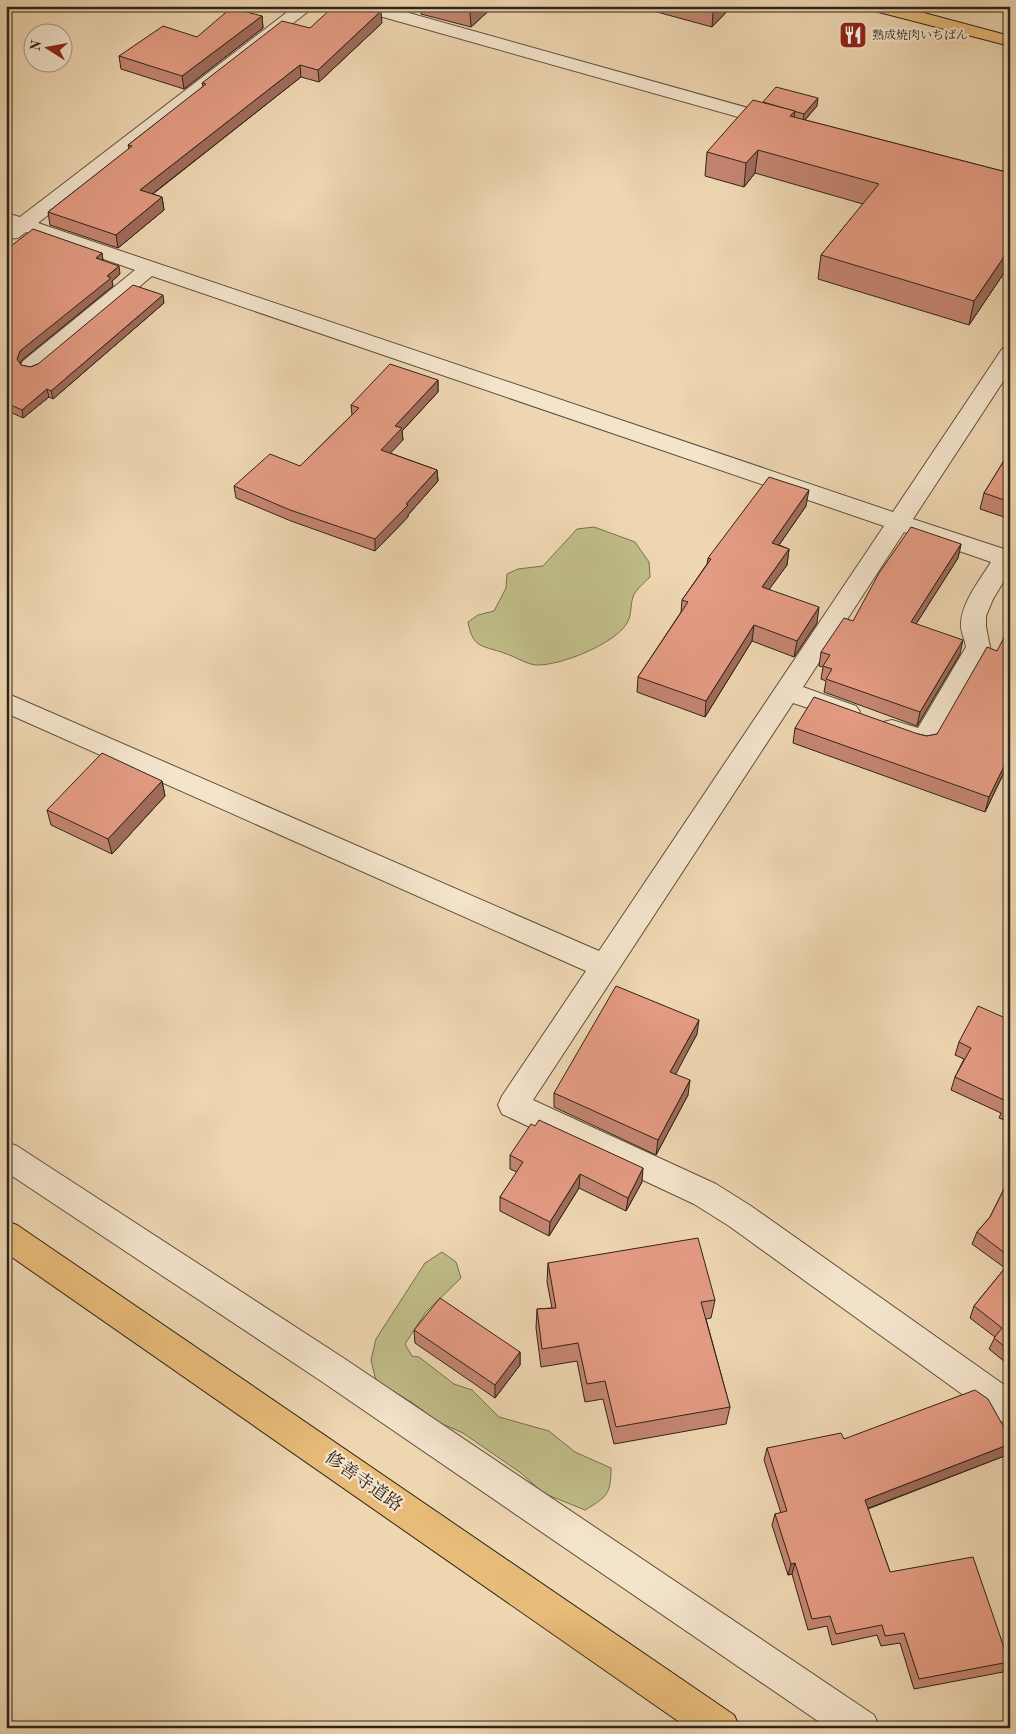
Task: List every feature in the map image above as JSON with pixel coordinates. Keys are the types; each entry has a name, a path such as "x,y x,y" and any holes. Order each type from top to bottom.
{"highway":[{"path":"878,6 1010,41"},
{"name":"修善寺道路","path":"6,1235 721,1728"}],"street":[{"path":"12,227 306,6"},
{"path":"364,6 791,127"},
{"path":"12,227 149,268 899,524 1007,559 975,613 973,626 978,638 978,647 924,740 788,691"},
{"path":"30,366 149,268"},
{"path":"1010,354 513,1105 705,1194 740,1216 1010,1409"},
{"path":"6,702 604,966"},
{"path":"6,1155 333,1370 861,1728"}],"shaded area":[{"path":"594,527 635,542 649,562 650,577 634,594 629,620 621,631 599,646 572,658 536,665 484,647 476,642 468,622 478,615 494,611 506,588 507,574 518,569 543,566 577,529"},
{"path":"442,1252 456,1262 461,1278 426,1312 405,1344 412,1356 419,1357 454,1384 472,1390 499,1417 549,1431 575,1452 611,1468 610,1484 606,1494 598,1502 585,1510 543,1493 521,1473 463,1433 438,1422 413,1403 376,1381 371,1360 376,1339 425,1263"}],"building":[{"path":"334,6 362,6 381,11 318,70 300,65 140,190 162,197 116,235 48,212 132,146 128,145 206,84 202,83 282,21 310,28"},
{"path":"448,6 477,6 470,12"},
{"path":"690,6 719,6 713,12"},
{"path":"231,8 262,16 182,76 119,56 163,26 197,37"},
{"path":"776,87 818,98 804,114 763,102"},
{"path":"753,100 795,111 790,116 1010,173 1010,248 974,301 821,255 879,184 758,150 746,163 707,152"},
{"path":"33,229 102,253 96,258 119,266 107,276 111,278 20,351 17,359 21,365 30,367 38,364 133,285 163,295 51,391 47,389 22,410 6,403 6,250"},
{"path":"390,364 438,380 395,426 402,428 381,450 437,470 406,504 408,505 375,539 290,510 234,486 270,454 300,466 359,408 351,405"},
{"path":"1010,451 1010,502 984,493"},
{"path":"769,477 809,490 772,543 789,549 762,587 819,607 797,641 754,625 706,701 638,677 688,602 682,600 711,559 708,558"},
{"path":"911,527 961,544 911,622 963,640 920,712 826,679 832,669 823,666 830,655 821,652 844,618 853,621 879,573"},
{"path":"1010,626 1010,754 989,797 795,728 814,697 918,734 927,736 937,734 987,647 997,651"},
{"path":"102,753 162,781 108,839 47,810"},
{"path":"616,986 699,1020 670,1072 690,1080 658,1140 554,1093"},
{"path":"978,1006 1010,1020 1010,1108 1004,1105 1006,1101 955,1077 971,1048 959,1042"},
{"path":"539,1120 643,1168 628,1198 580,1174 550,1222 500,1197 523,1162 510,1155 531,1124 535,1126"},
{"path":"1010,1177 1010,1257 977,1232 990,1217"},
{"path":"698,1238 715,1300 701,1302 730,1407 616,1427 605,1381 587,1384 578,1343 542,1349 537,1309 556,1308 548,1263"},
{"path":"1010,1262 1010,1351 994,1338 1002,1328 974,1306"},
{"path":"440,1298 520,1352 495,1385 414,1330"},
{"path":"975,1390 988,1399 1010,1438 1010,1444 865,1500 890,1572 973,1557 1009,1662 919,1679 904,1633 885,1636 882,1625 836,1634 830,1616 812,1619 795,1563 791,1564 775,1514 787,1511 767,1448 841,1433 844,1439"}],"place":[{"name":"熟成焼肉いちばん","path":"853,35"}]}
